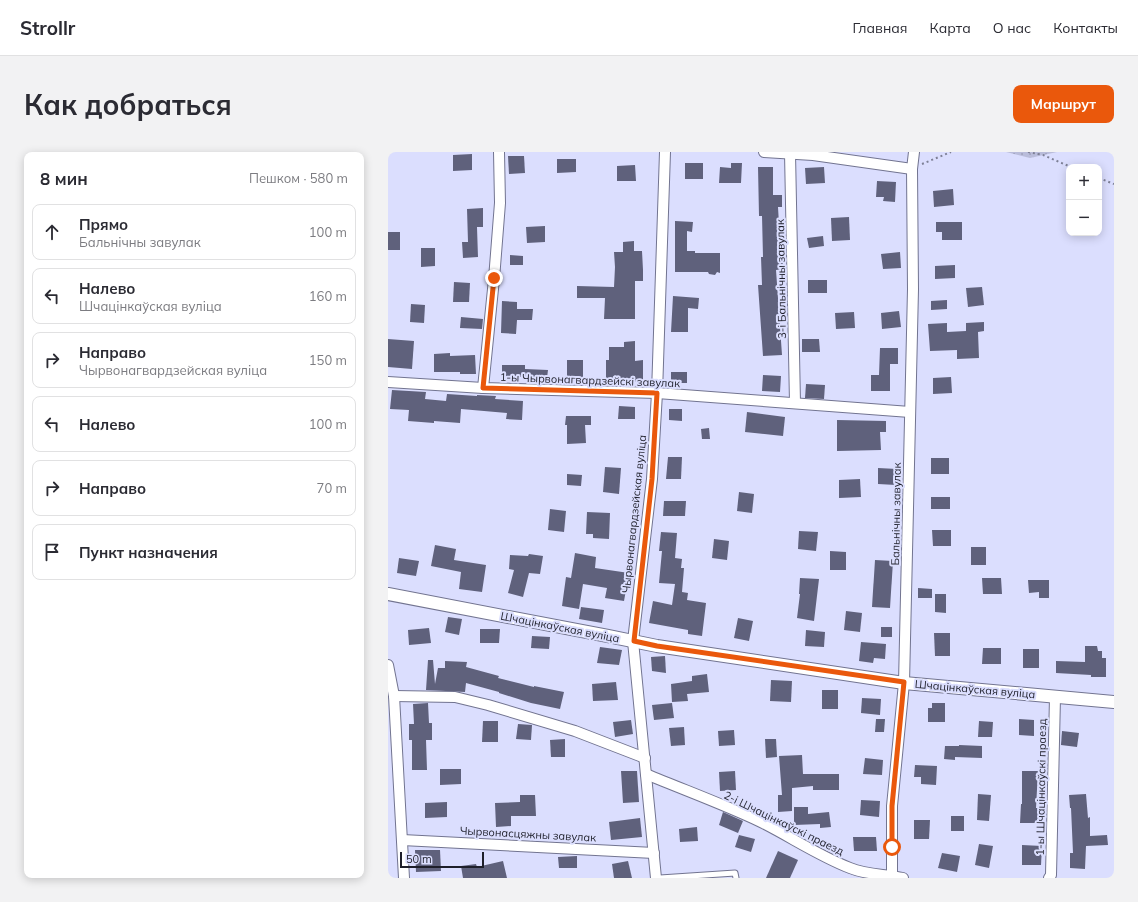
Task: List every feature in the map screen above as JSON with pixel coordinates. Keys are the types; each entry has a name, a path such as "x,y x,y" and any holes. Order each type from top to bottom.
{"street":[{"path":"483,388 500,203 498,152"},
{"name":"Чырвонагвардзейская вуліца","path":"656,878 634,641 652,479 657,393 665,152"},
{"path":"764,152 813,154 912,169"},
{"name":"Бальнічны завулак","path":"892,875 892,806 904,682 913,289 912,169 914,152"},
{"name":"3-і Бальнічны завулак","path":"790,153 795,403"},
{"name":"1-ы Чырвонагвардзейскі завулак","path":"388,382 483,388 657,393 910,412"},
{"name":"Шчацінкаўская вуліца","path":"388,594 657,646 904,682 1114,702"},
{"path":"388,665 394,696 404,878"},
{"path":"394,696 456,697 575,731 645,758"},
{"name":"1-ы Шчацінкаўскі праезд","path":"1049,878 1051,875 1055,697"},
{"name":"2-і Шчацінкаўскі праезд","path":"646,774 760,822 850,868 877,875 892,875"},
{"name":"Чырвонасцяжны завулак","path":"402,840 654,853"},
{"path":"892,875 903,878"}],"lane":[{"path":"660,878 735,874 736,878"}],"path":[{"path":"912,169 951,152"},
{"path":"1028,152 1043,155 1066,165"},
{"path":"1102,179 1114,184"}],"shaded area":[{"path":"1006,152 1057,152 1030,158"}],"building":[{"path":"472,154 472,170 453,171 453,155"},
{"path":"508,156 524,156 525,173 509,174"},
{"path":"557,159 576,159 576,172 557,173"},
{"path":"685,163 703,163 703,179 685,179"},
{"path":"731,163 742,163 741,183 719,183 720,167 731,168"},
{"path":"635,165 636,181 617,181 617,166"},
{"path":"758,167 773,167 773,195 782,195 782,207 778,207 783,269 776,270 782,355 763,356 758,285 762,285 761,257 763,257 762,216 759,216"},
{"path":"824,167 825,183 806,184 805,168"},
{"path":"877,181 896,182 895,202 883,201 884,197 876,197"},
{"path":"953,189 954,205 934,207 933,191"},
{"path":"483,208 483,227 477,227 478,257 463,258 462,242 468,242 467,209"},
{"path":"849,217 850,240 832,241 831,218"},
{"path":"675,221 693,222 692,232 687,231 687,251 695,251 695,253 720,253 720,273 717,272 715,275 709,274 708,272 675,272"},
{"path":"936,222 962,222 962,240 942,240 942,232 936,232"},
{"path":"545,226 545,242 527,243 526,227"},
{"path":"388,232 400,232 400,250 388,250"},
{"path":"823,236 824,246 809,248 807,238"},
{"path":"634,241 634,251 642,251 643,270 643,281 635,281 635,319 604,319 605,298 577,298 577,286 614,287 614,252 623,252 623,242"},
{"path":"421,248 435,248 435,266 421,267"},
{"path":"900,252 901,268 883,269 881,254"},
{"path":"510,255 523,256 523,265 510,265"},
{"path":"955,265 955,278 935,279 935,266"},
{"path":"808,280 827,280 827,293 808,293"},
{"path":"454,282 470,283 469,302 453,302"},
{"path":"982,287 984,305 968,307 966,288"},
{"path":"673,296 699,298 698,309 688,308 688,332 671,332"},
{"path":"947,300 947,309 931,310 931,301"},
{"path":"502,301 517,302 517,309 533,309 532,320 517,320 516,334 501,333"},
{"path":"411,304 425,305 424,323 410,322"},
{"path":"899,311 901,327 882,329 881,313"},
{"path":"854,312 855,328 836,329 835,313"},
{"path":"461,317 483,319 482,329 460,328"},
{"path":"984,322 984,331 978,332 979,358 957,359 957,350 930,351 928,324 947,323 947,332 966,331 966,323"},
{"path":"388,339 414,341 412,369 388,367"},
{"path":"802,339 819,339 820,352 802,352"},
{"path":"635,341 635,361 643,360 643,381 606,383 606,360 609,360 609,347 624,347 624,342"},
{"path":"880,348 898,348 898,364 890,364 890,391 871,391 871,375 879,375"},
{"path":"450,353 450,356 475,355 476,374 460,374 460,372 434,372 434,354"},
{"path":"567,360 583,360 583,379 567,379"},
{"path":"502,365 525,365 525,369 548,370 547,378 534,377 534,379 522,379 522,377 502,376"},
{"path":"671,372 687,372 687,383 671,383"},
{"path":"763,375 781,376 780,392 762,391"},
{"path":"951,377 952,393 933,394 933,378"},
{"path":"806,384 825,385 824,399 805,398"},
{"path":"392,390 426,392 425,399 446,401 447,394 496,396 495,399 523,401 522,420 506,419 507,413 461,409 460,423 408,421 409,410 390,409"},
{"path":"619,406 635,407 635,419 618,419"},
{"path":"669,409 682,409 682,421 669,420"},
{"path":"747,412 785,417 783,436 745,432"},
{"path":"566,416 591,416 591,425 585,425 586,443 567,444 567,425 565,425"},
{"path":"837,420 886,421 886,432 880,432 881,450 837,451"},
{"path":"709,428 710,439 702,439 701,429"},
{"path":"668,457 682,457 681,479 666,479"},
{"path":"931,458 949,458 949,474 931,474"},
{"path":"605,467 621,468 619,494 603,492"},
{"path":"878,468 897,469 896,485 878,484"},
{"path":"567,474 582,475 581,486 567,485"},
{"path":"860,479 861,497 839,498 839,480"},
{"path":"739,492 754,494 752,513 737,511"},
{"path":"931,497 950,497 950,509 931,509"},
{"path":"664,501 686,501 685,516 663,516"},
{"path":"550,509 566,511 564,532 548,530"},
{"path":"587,512 610,513 609,539 593,538 593,534 586,534"},
{"path":"932,530 951,530 951,546 933,546"},
{"path":"799,531 818,532 816,551 798,549"},
{"path":"661,532 677,533 675,558 682,559 681,568 684,568 682,592 688,593 687,600 706,603 702,636 688,634 688,630 649,623 653,601 672,605 675,584 659,583 662,551 659,551"},
{"path":"714,539 729,541 727,560 712,558"},
{"path":"435,545 456,549 454,560 486,565 482,592 459,589 461,572 431,566"},
{"path":"971,547 986,547 986,565 971,565"},
{"path":"830,551 846,552 846,570 830,570"},
{"path":"575,553 596,557 595,568 629,573 624,601 605,598 607,588 583,584 579,609 562,606 566,577 571,578"},
{"path":"529,554 543,556 540,574 529,573 523,597 508,593 514,570 509,569 510,555 528,556"},
{"path":"399,558 419,561 416,576 397,573"},
{"path":"875,560 893,561 890,608 872,607"},
{"path":"800,578 819,579 814,621 797,618"},
{"path":"982,578 1001,578 1002,594 983,594"},
{"path":"1028,580 1049,580 1049,598 1039,598 1039,592 1029,593"},
{"path":"918,588 932,589 932,598 918,598"},
{"path":"935,594 946,594 946,613 935,612"},
{"path":"581,607 604,610 602,623 579,619"},
{"path":"846,611 862,613 860,632 844,630"},
{"path":"448,617 462,619 459,635 445,632"},
{"path":"738,618 753,621 749,641 734,638"},
{"path":"881,627 892,627 892,637 881,637"},
{"path":"429,628 431,643 409,645 408,630"},
{"path":"480,629 500,629 499,643 480,643"},
{"path":"806,630 825,632 824,647 805,646"},
{"path":"934,633 950,633 950,656 935,656"},
{"path":"532,636 550,637 549,649 531,648"},
{"path":"861,642 886,644 885,659 874,658 873,663 859,661"},
{"path":"1085,646 1097,646 1098,651 1102,651 1102,658 1106,658 1106,677 1056,673 1056,661 1085,662"},
{"path":"600,647 622,650 619,665 597,663"},
{"path":"983,648 1001,648 1001,664 982,664"},
{"path":"1023,649 1039,649 1039,668 1023,668"},
{"path":"665,656 666,673 652,671 651,657"},
{"path":"428,660 433,660 435,684 438,668 445,668 445,661 467,662 466,667 499,676 498,678 534,687 564,692 560,709 531,703 466,683 465,692 426,690"},
{"path":"707,674 709,692 687,694 688,701 672,702 671,684 692,681 692,676"},
{"path":"771,680 792,681 791,702 770,701"},
{"path":"616,682 618,700 593,701 592,684"},
{"path":"822,690 838,690 838,709 822,709"},
{"path":"862,698 881,699 880,715 861,713"},
{"path":"428,703 429,723 432,723 432,740 426,740 427,770 412,770 412,740 409,740 409,724 414,724 413,704"},
{"path":"672,703 674,718 654,720 652,705"},
{"path":"932,703 945,703 945,722 928,722 928,708 932,708"},
{"path":"876,719 885,719 884,732 875,732"},
{"path":"1019,719 1034,720 1034,736 1019,735"},
{"path":"631,720 633,734 615,737 613,722"},
{"path":"483,721 498,721 498,742 482,742"},
{"path":"979,721 993,722 992,737 978,737"},
{"path":"518,724 532,725 531,740 516,739"},
{"path":"684,727 685,745 671,746 669,728"},
{"path":"734,730 735,745 719,746 718,731"},
{"path":"1062,731 1079,733 1077,747 1061,745"},
{"path":"565,739 565,757 551,757 550,740"},
{"path":"765,739 776,739 777,757 766,758"},
{"path":"945,746 982,746 982,758 955,757 955,760 944,759"},
{"path":"802,755 803,774 839,774 839,790 813,790 813,786 792,788 792,811 778,812 778,795 782,795 779,756"},
{"path":"865,758 883,760 882,775 863,774"},
{"path":"915,765 937,766 936,785 921,784 921,777 914,777"},
{"path":"440,769 461,769 461,784 440,785"},
{"path":"621,771 637,771 639,802 623,803"},
{"path":"735,771 736,790 720,791 719,772"},
{"path":"1022,771 1038,771 1036,808 1041,808 1041,819 1037,819 1037,823 1020,823 1022,804"},
{"path":"978,794 991,795 989,821 977,820"},
{"path":"1086,794 1088,818 1090,817 1090,836 1107,835 1108,845 1086,846 1085,869 1070,868 1070,853 1073,853 1069,795"},
{"path":"520,795 535,795 536,816 511,816 511,826 496,827 495,803 520,802"},
{"path":"861,800 880,801 879,817 860,815"},
{"path":"447,802 447,817 425,818 425,803"},
{"path":"794,807 808,807 808,814 829,812 831,827 820,828 820,824 794,825"},
{"path":"723,812 743,821 738,833 719,825"},
{"path":"951,816 964,816 964,831 951,831"},
{"path":"640,818 642,837 611,840 609,822"},
{"path":"914,820 930,820 929,839 914,839"},
{"path":"697,827 698,841 680,842 679,829"},
{"path":"739,835 755,839 751,852 735,847"},
{"path":"853,837 876,837 877,851 854,851"},
{"path":"979,844 993,846 989,868 975,865"},
{"path":"1022,845 1042,846 1041,865 1022,865"},
{"path":"415,850 440,850 441,871 416,872"},
{"path":"778,851 798,860 790,878 766,878"},
{"path":"942,853 960,856 957,872 938,868"},
{"path":"577,856 577,868 559,868 558,857"},
{"path":"503,861 507,878 463,878 461,866 476,864 477,867"},
{"path":"628,861 632,878 614,878 612,864"}],"route":[{"path":"494,278 483,388 657,393 652,479 634,641 657,646 904,682 892,806 892,847"}]}
